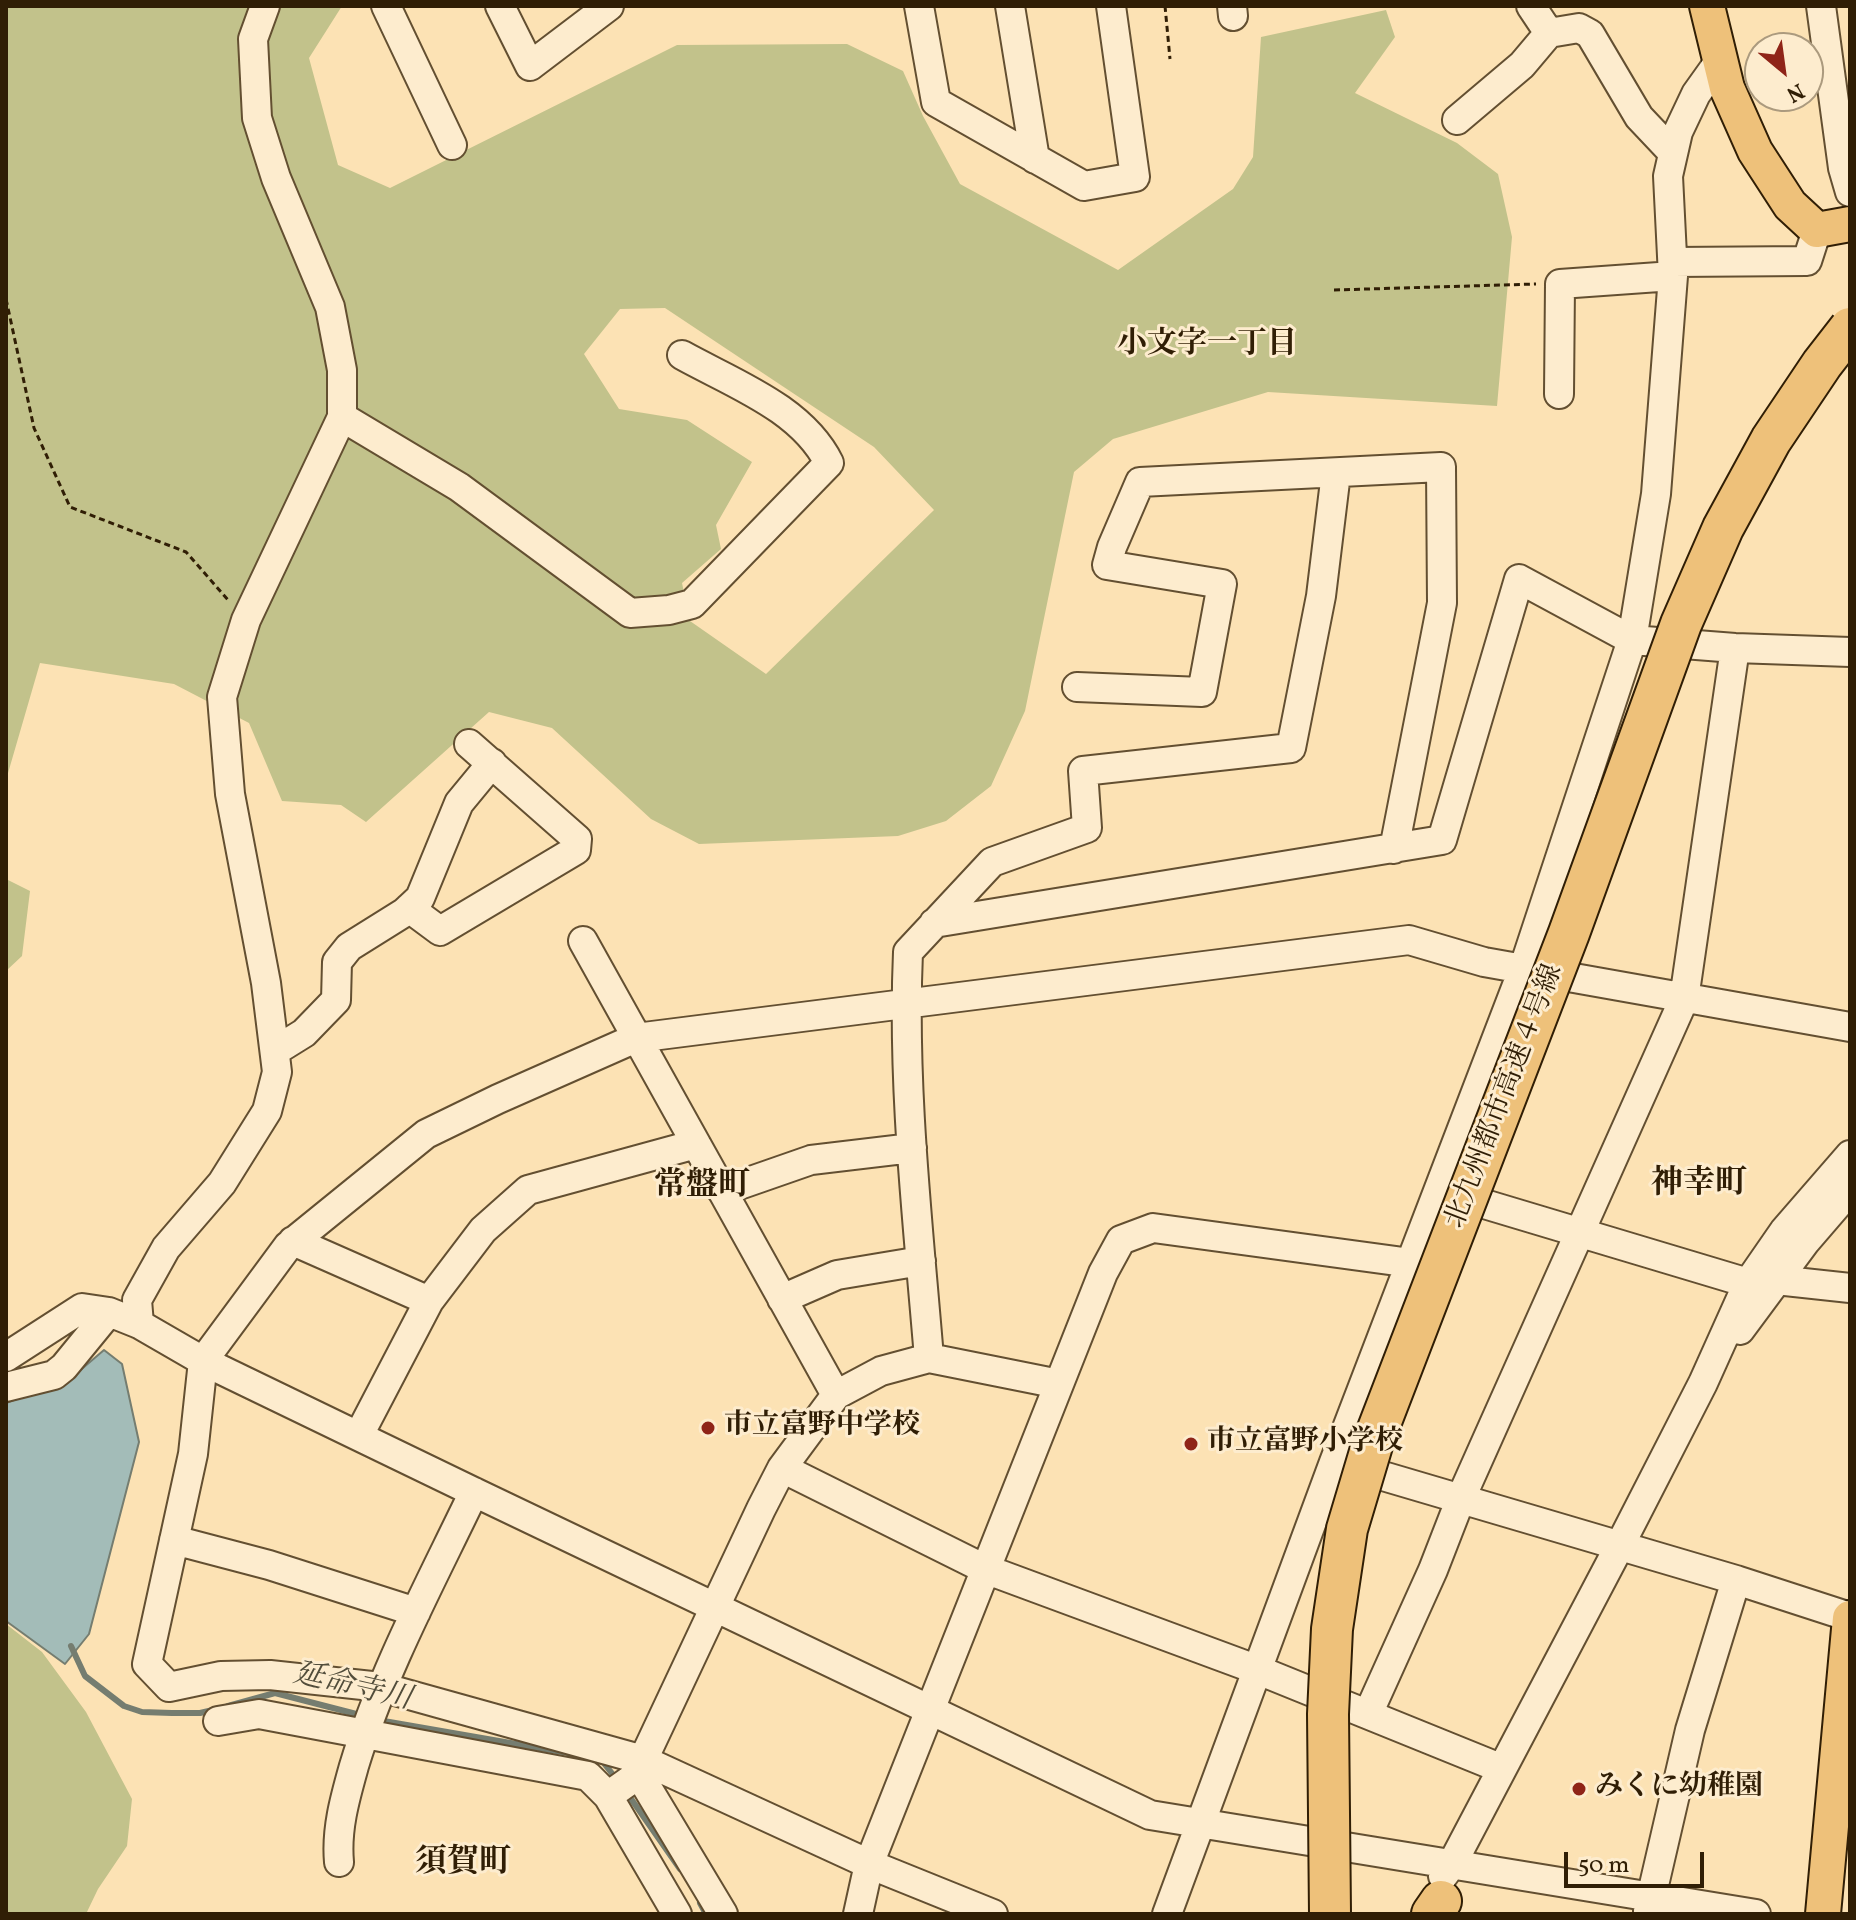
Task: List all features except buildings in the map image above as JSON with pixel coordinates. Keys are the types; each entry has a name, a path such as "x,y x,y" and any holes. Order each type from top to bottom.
{"highway":[{"name":"北九州都市高速４号線","path":"1330,1914 1328,1714 1332,1629 1347,1529 1373,1442 1569,933 1687,610 1723,528 1771,440 1850,328"},
{"name":"北九州都市高速４号線","path":"1353,1914 1351,1675 1360,1584 1376,1510 1453,1301 1527,1115 1704,630 1744,537 1792,452 1850,369"}],"main road":[{"path":"1707,6 1727,88 1755,151 1790,205 1834,227"},
{"path":"1823,1914 1850,1618"}],"street":[{"path":"139,1324 137,1300 166,1248 222,1183 267,1111 277,1072 266,983 230,794 222,697 246,620 342,417 342,370 330,307 276,178 257,118 253,39 265,6"},
{"path":"386,6 452,145"},
{"path":"500,6 530,66 609,6"},
{"path":"919,6 936,102 1084,186 1135,177 1111,6"},
{"path":"1010,6 1035,159"},
{"path":"1531,6 1549,33"},
{"path":"1821,6 1843,168 1850,192"},
{"path":"1839,6 1850,88"},
{"path":"1457,120 1522,65 1549,33 1579,28 1590,34 1639,117 1673,153"},
{"path":"1167,1914 1334,1462 1524,967 1632,640 1656,494 1673,269 1668,176 1678,132 1696,94 1721,59"},
{"path":"1559,394 1560,284 1673,269 1807,261 1834,227"},
{"path":"342,417 459,487 630,613 669,610 692,604 829,463 818,442 777,408 682,355"},
{"path":"1077,687 1202,692 1222,584 1107,565 1140,482 1441,467 1442,603 1394,849"},
{"path":"929,1358 912,1148 906,1006 908,952 992,862 1087,828 1083,771 1291,748 1321,596 1336,473"},
{"path":"934,923 1442,840 1519,579 1632,640 1850,652"},
{"path":"1368,1714 1684,999 1735,648"},
{"path":"409,908 440,931 576,850 577,839 469,744"},
{"path":"275,1051 304,1033 336,1000 337,962 349,947 420,898 459,803 492,763"},
{"path":"993,1914 641,1767 381,1687 270,1675 221,1676 169,1687 147,1664 193,1454 203,1361 293,1241 426,1134 636,1038 1409,940 1484,962 1850,1027"},
{"path":"583,941 836,1395"},
{"path":"359,1435 429,1301 483,1230 528,1190 696,1144"},
{"path":"722,1191 811,1160 912,1148"},
{"path":"1432,1911 1500,1768 1703,1383 1762,1282 1794,1219 1850,1155"},
{"path":"1762,1282 1850,1190"},
{"path":"1439,1191 1762,1282 1850,1288"},
{"path":"858,1914 869,1864 1103,1273 1121,1240 1153,1228 1411,1263"},
{"path":"293,1241 429,1301"},
{"path":"782,1299 837,1275 921,1261"},
{"path":"6,1357 82,1308 109,1312 139,1324 203,1361 1150,1815 1452,1864 1650,1905 1756,1914"},
{"path":"6,1387 54,1375 109,1312"},
{"path":"608,1796 641,1767 714,1606 782,1468 836,1395 881,1371 929,1358 1059,1384"},
{"path":"1334,1462 1736,1580 1850,1618"},
{"path":"782,1468 985,1569 1258,1670 1500,1768"},
{"path":"339,1862 338,1843 344,1803 364,1733 381,1687 474,1492"},
{"path":"174,1540 269,1565 416,1612"},
{"path":"1650,1905 1690,1730 1736,1580"},
{"path":"218,1721 259,1714 588,1776 608,1796 677,1914"},
{"path":"641,1767 723,1914"},
{"path":"1342,1914 1344,1845"}],"path":[{"path":"1165,6 1170,59"},
{"path":"1334,290 1560,284"},
{"path":"6,299 34,428 70,507 186,552 246,620"}],"green space":[{"path":"6,6 342,6 309,58 338,165 390,188 677,45 847,44 903,71 923,116 960,184 1118,270 1233,189 1253,157 1261,37 1386,10 1395,37 1355,93 1457,143 1498,174 1512,237 1497,406 1268,392 1113,439 1074,472 1025,711 991,786 946,821 898,836 699,844 651,819 552,728 489,712 366,822 341,805 282,801 249,723 174,684 40,663 6,780","holes":["665,308 874,447 934,510 766,674 690,621 682,583 721,549 716,525 752,462 687,420 619,409 584,354 620,309"]},
{"path":"6,879 30,891 22,956 6,971"},
{"path":"6,1624 42,1652 86,1712 132,1799 127,1846 98,1889 86,1914 6,1914"}],"water":[{"path":"104,1350 122,1364 139,1442 89,1634 65,1664 6,1621 6,1403 70,1379"}],"waterway":[{"name":"延命寺川","path":"71,1646 85,1676 124,1706 142,1712 200,1713 213,1710"},
{"name":"延命寺川","path":"228,1706 275,1693 364,1716"},
{"name":"延命寺川","path":"378,1720 568,1753"},
{"name":"延命寺川","path":"599,1761 618,1781"},
{"name":"延命寺川","path":"627,1793 680,1869"},
{"name":"延命寺川","path":"700,1903 706,1914"}],"place":[{"name":"市立富野中学校","path":"708,1428"},
{"name":"市立富野小学校","path":"1191,1444"},
{"name":"みくに幼稚園","path":"1579,1789"}],"district":[{"name":"小文字一丁目","path":"1207,346"},
{"name":"神幸町","path":"1699,1186"},
{"name":"常盤町","path":"702,1188"},
{"name":"須賀町","path":"463,1865"}]}
